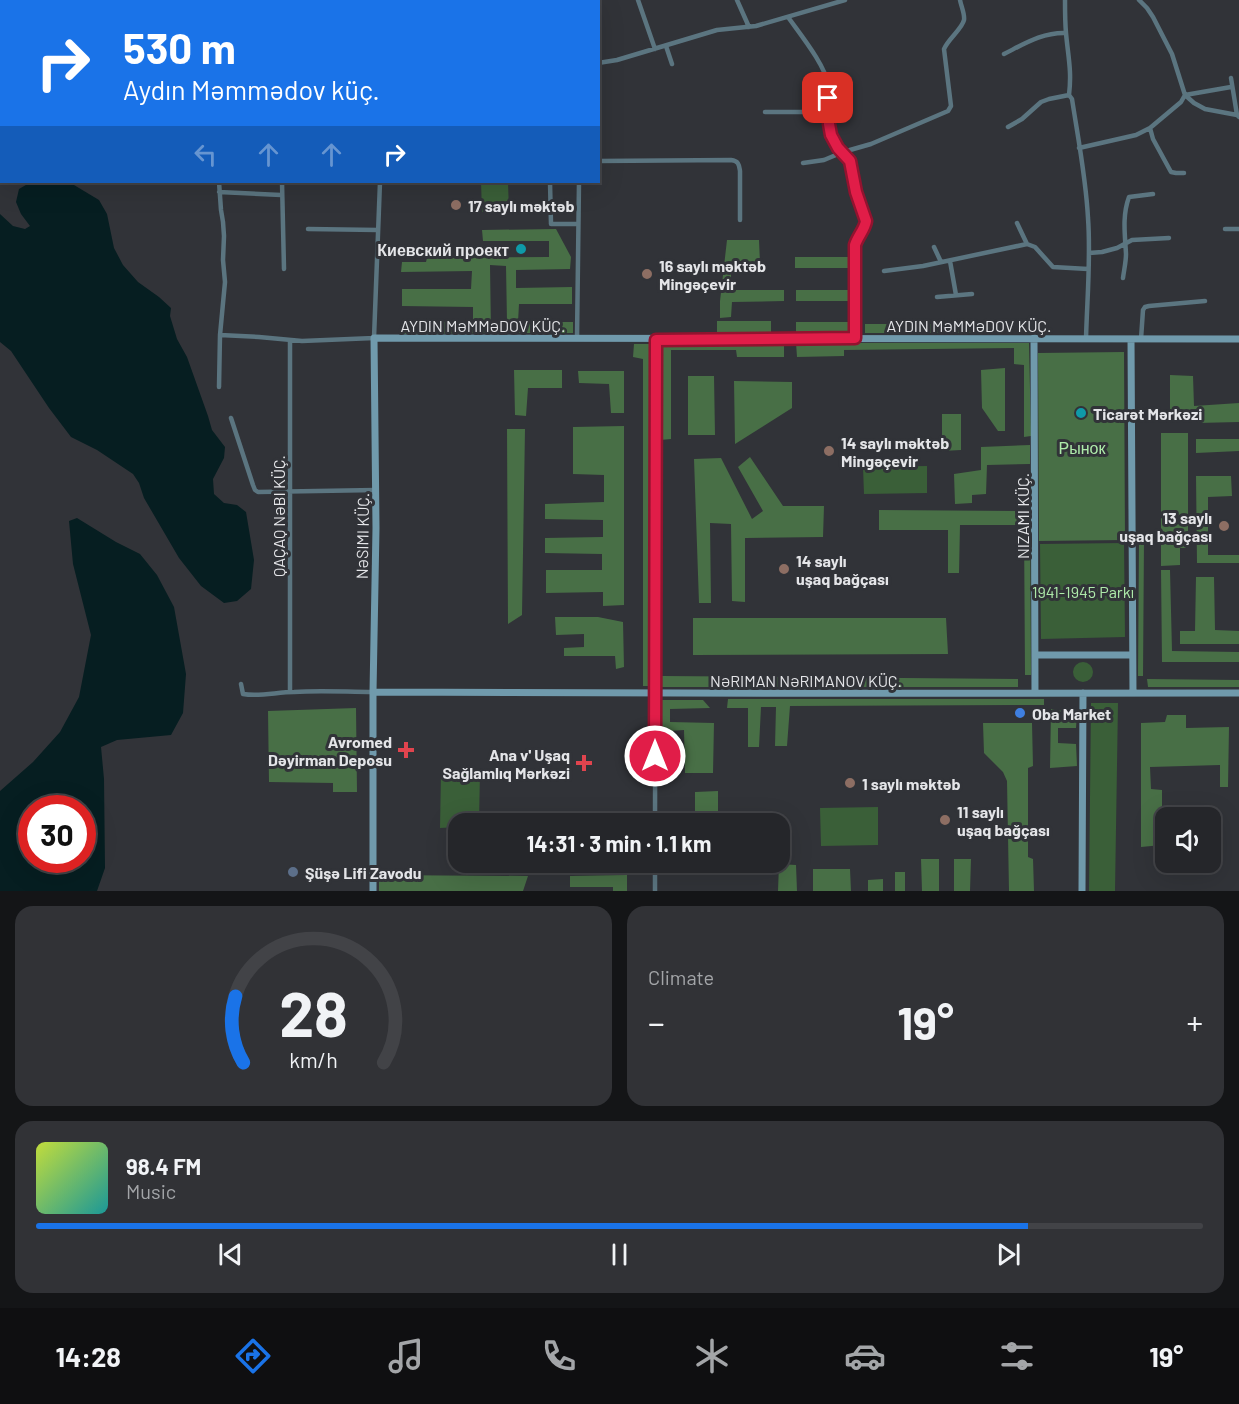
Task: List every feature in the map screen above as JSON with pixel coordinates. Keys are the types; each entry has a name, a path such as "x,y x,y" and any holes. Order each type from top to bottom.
{"street":[{"path":"638,0 655,49"},
{"path":"737,0 749,27"},
{"path":"600,63 617,60 717,30 749,27 788,17 843,0"},
{"path":"803,162 824,160 883,140 950,109 944,49 946,43 963,23 960,0"},
{"path":"1065,0 1070,60 1069,95 1072,99 1086,192 1089,253 1086,339"},
{"path":"1139,0 1153,17 1172,54 1185,95 1194,103 1205,109 1238,116 1237,98 1231,87 1231,78"},
{"path":"788,17 826,77 831,135 834,143 850,161 856,192 866,221 855,245 855,338"},
{"path":"1004,54 1036,38 1054,33 1066,33"},
{"path":"666,46 672,64"},
{"path":"1079,148 1136,135 1150,128 1185,95 1231,87"},
{"path":"1008,127 1022,119 1041,102 1069,95"},
{"path":"765,112 829,112"},
{"path":"1150,128 1153,139 1171,171 1184,172"},
{"path":"600,161 736,161 740,171 740,220"},
{"path":"219,183 224,222 225,282 220,335 219,387"},
{"path":"282,183 284,269"},
{"name":"NƏSIMI KÜÇ.","path":"372,891 376,490 374,339 380,183"},
{"path":"550,183 551,224 578,224"},
{"path":"577,338 579,183"},
{"path":"219,192 281,195"},
{"path":"1123,278 1126,260 1124,230 1129,197 1153,194"},
{"path":"1017,223 1027,244"},
{"path":"308,229 378,230"},
{"path":"1225,230 1239,229"},
{"path":"1089,253 1117,248 1132,240 1169,238"},
{"path":"884,271 950,261 1027,244 1035,247 1053,267 1088,269"},
{"path":"934,247 941,262"},
{"path":"950,261 956,296"},
{"path":"937,297 972,294"},
{"path":"1141,339 1145,307 1205,301"},
{"path":"220,335 290,340 1239,339"},
{"name":"NIZAMI KÜÇ.","path":"1034,338 1035,693"},
{"path":"1131,339 1133,692"},
{"name":"QAÇAQ NƏBI KÜÇ.","path":"290,340 290,692"},
{"path":"655,813 656,340"},
{"path":"231,418 255,490 258,492 376,490"},
{"path":"1035,655 1132,655"},
{"path":"241,684 243,694 247,695 290,692 373,692"},
{"name":"NƏRIMAN NƏRIMANOV KÜÇ.","path":"373,692 1239,693"},
{"path":"1082,891 1083,693"},
{"path":"655,873 655,891"}],"green space":[{"path":"481,183 508,183 509,212 482,212"},
{"path":"556,229 571,257 570,269 516,270 516,288 572,287 572,304 519,304 518,322 573,322 573,333 494,333 495,323 507,322 506,266 490,265 491,333 401,334 401,323 473,321 473,307 402,306 402,289 471,289 472,271 401,272 402,262 426,262 427,258 549,257 549,241 483,241 482,230"},
{"path":"727,240 759,240 760,263 731,270 731,290 784,290 784,301 732,302 731,317 720,318"},
{"path":"795,257 849,257 849,268 795,268"},
{"path":"796,290 850,290 850,301 796,301"},
{"path":"717,321 771,321 771,332 717,332"},
{"path":"796,322 849,322 849,334 796,334"},
{"path":"865,324 979,324 979,333 865,333"},
{"path":"659,343 784,344 784,357 737,357 736,350 671,350 671,439 660,440"},
{"path":"796,343 1029,343 1031,436 1024,437 1024,365 1014,364 1014,348 844,350 844,356 797,357"},
{"path":"634,344 651,344 651,686 643,686 643,359 633,357"},
{"name":"Рынок","path":"1124,352 1125,540 1039,541 1038,353"},
{"path":"1005,368 1005,431 998,431 982,408 981,370"},
{"path":"514,370 562,370 562,388 528,388 526,416 515,415"},
{"path":"578,371 624,371 624,413 611,413 609,384 579,383"},
{"path":"1170,375 1193,376 1194,406 1239,403 1239,422 1197,423 1196,411 1170,410"},
{"path":"688,376 714,376 715,435 688,435"},
{"path":"734,381 792,382 792,408 735,444"},
{"path":"942,414 961,414 961,450 942,451"},
{"path":"624,426 624,605 603,606 603,592 546,593 546,570 602,570 602,554 545,553 545,538 603,537 603,520 545,519 545,504 604,502 604,475 573,474 573,427"},
{"path":"507,429 525,429 522,615 508,624"},
{"path":"1161,433 1188,433 1188,548 1180,548 1180,565 1161,566"},
{"path":"1196,439 1239,439 1239,451 1196,453"},
{"path":"1030,445 1030,464 987,465 986,494 972,495 972,503 955,504 954,474 981,470 981,447"},
{"path":"750,457 783,506 824,506 823,537 745,538 745,602 732,601 731,524 710,523 711,603 699,603 694,459 721,458 752,519 763,511 738,467"},
{"path":"927,466 927,493 864,494 863,467"},
{"path":"1196,476 1231,476 1232,496 1208,497 1208,555 1239,555 1239,563 1197,563"},
{"path":"879,510 1030,511 1031,675 1025,675 1024,525 960,525 959,573 948,573 948,530 879,530"},
{"path":"1139,540 1144,540 1143,676 1138,676"},
{"name":"1941-1945 Parkı","path":"1124,543 1125,637 1041,639 1040,544"},
{"path":"1161,570 1170,570 1172,651 1239,652 1239,662 1162,662"},
{"path":"1196,577 1214,577 1215,630 1239,631 1239,644 1180,644 1180,631 1195,631"},
{"path":"555,617 598,617 623,622 624,667 616,669 615,656 564,656 564,648 584,647 584,634 556,635"},
{"path":"693,618 946,618 948,654 693,655"},
{"path":"1083,662 1090,665 1093,672 1090,679 1083,682 1076,679 1073,672 1076,665"},
{"path":"661,676 1018,679 1018,687 660,687"},
{"path":"1147,679 1239,680 1239,687 1148,687"},
{"path":"728,699 1044,699 1044,705 790,706 787,746 775,746 776,707 761,707 759,747 748,747 748,708 727,708"},
{"path":"662,700 703,700 710,708 670,709 670,722 714,723 713,773 685,773 684,730 669,731 669,774 661,774"},
{"path":"1091,703 1118,703 1115,891 1089,891"},
{"path":"356,708 357,792 333,792 333,783 269,782 268,711"},
{"path":"1051,709 1077,713 1076,728 1058,728 1058,743 1076,744 1077,766 1050,768"},
{"path":"1167,715 1186,715 1186,728 1229,727 1228,787 1220,787 1220,765 1150,767 1151,789 1162,790 1162,807 1155,807 1155,846 1141,847 1141,723 1165,722"},
{"path":"983,723 1032,723 1033,766 1028,768 1028,857 1033,859 1034,891 1009,891 1007,781 1003,772 984,753"},
{"path":"480,772 479,813 448,813 448,828 440,828 441,773"},
{"path":"718,791 718,813 695,813 695,792"},
{"path":"878,807 878,845 821,846 820,808"},
{"path":"921,859 939,859 939,891 922,891"},
{"path":"954,859 971,859 970,891 954,891"},
{"path":"790,865 796,865 797,891 778,891 779,873 790,873"},
{"path":"813,869 850,869 851,891 813,891"},
{"path":"895,872 905,872 905,891 895,891"},
{"path":"379,875 528,876 523,891 379,891"},
{"path":"627,875 627,891 613,891 613,887 570,887 570,876"},
{"path":"883,879 883,891 868,891 868,880"}],"water":[{"path":"29,183 71,183 99,200 107,214 114,248 123,265 138,282 171,308 170,316 177,339 187,357 212,430 225,447 224,458 213,479 214,494 224,503 237,505 246,512 254,560 251,589 237,601 224,603 201,586 179,558 144,498 133,474 97,450 71,437 11,351 0,342 0,214 13,226 25,229 30,226 16,202 19,189"},
{"path":"77,518 140,554 157,575 174,607 186,674 183,713 171,735 117,740 101,747 104,779 105,868 97,891 0,891 0,791 33,762 60,732 79,697 91,635 73,564 69,521"}],"place":[{"name":"17 saylı məktəb","path":"456,205"},
{"name":"Киевский проект","path":"521,249"},
{"name":"16 saylı məktəb Mingəçevir","path":"647,274"},
{"name":"Ticarət Mərkəzi","path":"1081,413"},
{"name":"14 saylı məktəb Mingəçevir","path":"829,451"},
{"name":"13 saylı uşaq bağçası","path":"1224,526"},
{"name":"14 saylı uşaq bağçası","path":"784,569"},
{"name":"Oba Market","path":"1020,713"},
{"name":"Avromed Dəyirman Deposu","path":"406,750"},
{"name":"Ana v' Uşaq Sağlamlıq Mərkəzi","path":"584,763"},
{"name":"1 saylı məktəb","path":"850,783"},
{"name":"11 saylı uşaq bağçası","path":"945,820"},
{"name":"Şüşə Lifi Zavodu","path":"293,872"}],"route":[{"path":"655,756 656,340 855,338 855,245 866,221 856,192 850,161 834,143 831,135 828,98"}]}
